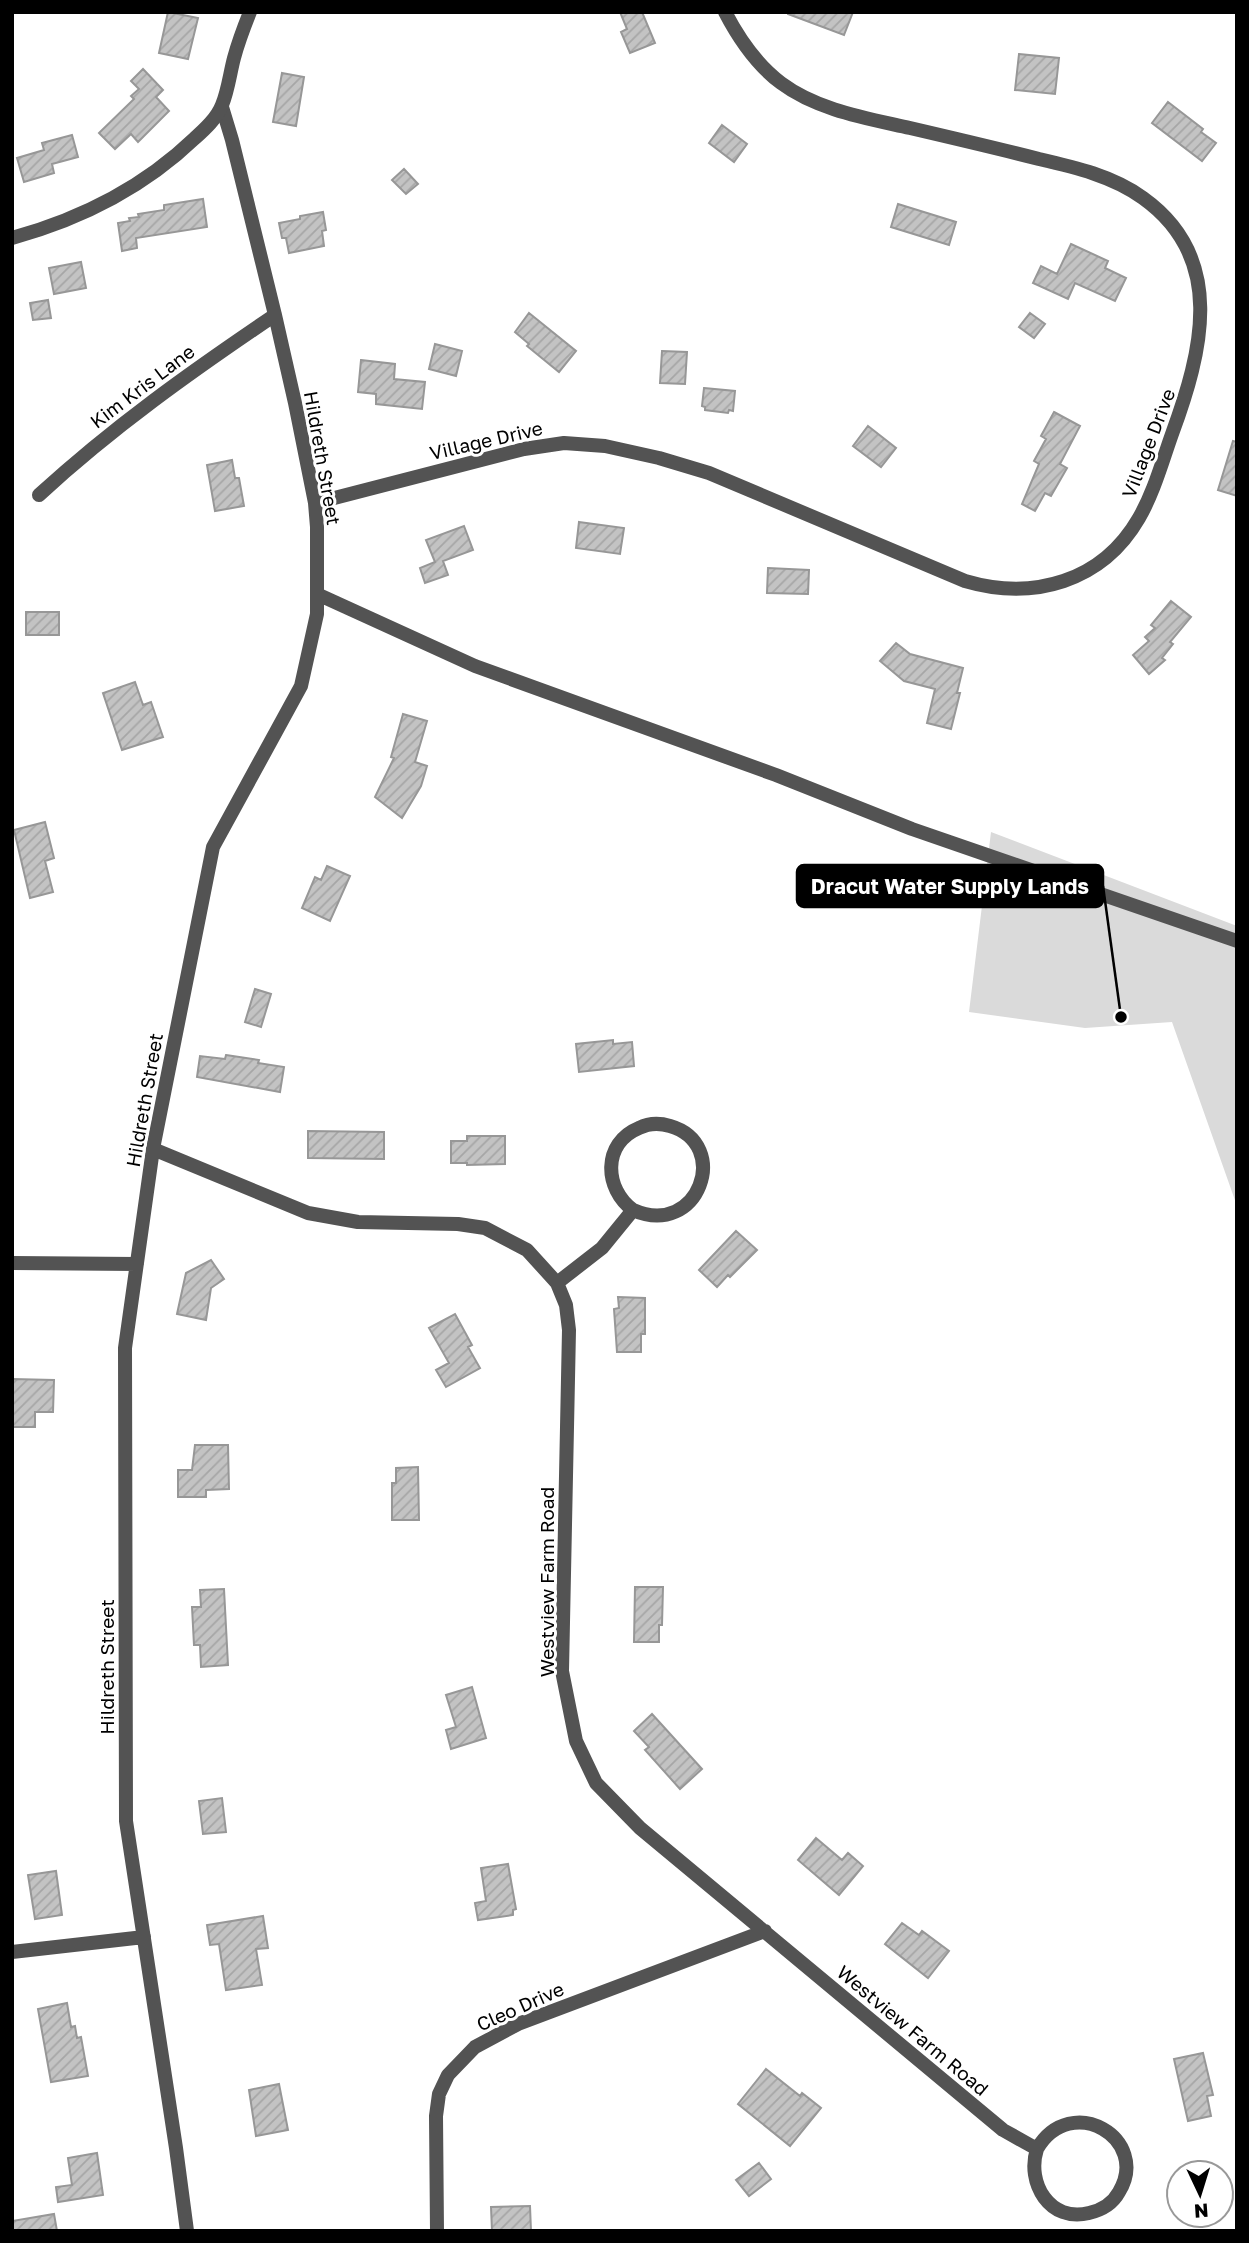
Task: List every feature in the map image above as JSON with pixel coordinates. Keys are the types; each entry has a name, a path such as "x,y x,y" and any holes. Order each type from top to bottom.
{"street":[{"path":"12,238 65,222 105,204 178,155 207,127 222,107 235,55 250,12"},
{"name":"Village Drive","path":"315,503 509,452 551,444 577,444 632,451 709,473 965,581 986,587 1031,589 1074,577 1111,553 1126,537 1149,498 1192,380 1200,341 1201,306 1197,282 1190,258 1175,230 1153,205 1139,195 1095,175 815,102 781,83 764,68 741,40 725,12"},
{"name":"Hildreth Street","path":"187,2231 126,1821 125,1348 153,1149 213,847 301,686 317,614 315,503 275,315 222,107"},
{"name":"Kim Kris Lane","path":"39,495 84,454 171,385 275,315"},
{"path":"317,594 475,666 776,775 912,829 1237,941"},
{"path":"646,1125 676,1128 692,1140 701,1157 703,1177 700,1187 689,1203 672,1214 652,1216 633,1210 619,1197 611,1178 612,1158 616,1149 628,1134 646,1125"},
{"name":"Westview Farm Road","path":"153,1149 309,1213 358,1222 458,1224 485,1228 527,1250 557,1283 566,1305 569,1331 562,1671 576,1741 596,1783 640,1828 1003,2130 1037,2149"},
{"path":"557,1283 602,1248 633,1210"},
{"path":"12,1263 136,1264"},
{"name":"Cleo Drive","path":"437,2231 436,2116 439,2094 448,2075 460,2060 475,2047 518,2024 765,1931"},
{"path":"12,1952 144,1937"},
{"path":"1085,2122 1096,2125 1119,2144 1126,2164 1123,2184 1112,2202 1104,2208 1084,2214 1065,2213 1048,2203 1037,2187 1033,2169 1037,2149 1048,2134 1065,2124 1085,2122"}],"shaded area":[{"path":"991,832 1237,926 1237,1206 1172,1022 1085,1028 969,1012"}],"building":[{"path":"168,12 198,18 188,59 159,53"},
{"path":"620,12 642,12 655,43 630,53 621,32 627,29"},
{"path":"788,12 853,12 844,35"},
{"path":"1019,54 1059,58 1055,94 1015,90"},
{"path":"143,69 163,90 156,97 169,111 138,142 131,134 115,149 99,133 134,99 131,96 139,89 131,81"},
{"path":"282,73 304,77 296,126 273,122"},
{"path":"1168,102 1203,129 1201,132 1216,143 1202,161 1152,123"},
{"path":"722,125 747,144 734,162 709,143"},
{"path":"72,135 78,157 52,164 54,173 24,182 17,158 44,150 42,143"},
{"path":"404,169 418,184 406,194 392,180"},
{"path":"203,199 207,227 136,238 137,248 122,251 118,223 139,217 138,214 164,210 164,205"},
{"path":"898,204 956,222 949,245 891,227"},
{"path":"323,212 326,230 322,231 324,246 289,253 279,223"},
{"path":"1071,244 1108,261 1105,268 1126,278 1115,301 1075,283 1068,299 1033,283 1041,266 1057,274"},
{"path":"81,262 86,288 54,294 49,268"},
{"path":"48,300 51,318 33,320 30,303"},
{"path":"529,313 576,351 559,372 527,346 529,344 515,332"},
{"path":"1030,313 1045,324 1034,338 1019,327"},
{"path":"435,344 462,351 456,376 429,369"},
{"path":"662,351 687,352 685,384 660,383"},
{"path":"361,360 395,364 394,379 425,382 422,409 376,404 376,394 358,392"},
{"path":"704,388 735,391 733,411 729,410 728,413 705,410 702,406"},
{"path":"1054,412 1080,426 1060,464 1067,468 1051,496 1045,493 1035,511 1022,504 1039,464 1034,461 1046,439 1041,436"},
{"path":"868,426 896,448 881,467 853,446"},
{"path":"1233,441 1237,442 1237,496 1218,490"},
{"path":"232,460 235,478 239,478 244,506 215,511 207,465"},
{"path":"579,522 624,528 620,554 576,548"},
{"path":"464,526 473,550 443,561 448,575 425,583 420,568 435,562 426,540"},
{"path":"768,568 809,570 808,594 767,593"},
{"path":"1171,601 1191,617 1170,642 1173,644 1162,658 1165,660 1149,674 1133,655 1149,641 1145,637 1155,628 1151,625"},
{"path":"26,612 59,612 59,635 26,635"},
{"path":"896,643 910,654 963,668 951,729 927,723 935,689 904,681 880,661"},
{"path":"135,682 143,705 151,702 163,737 122,750 103,693"},
{"path":"403,714 427,721 415,762 427,766 421,786 402,818 375,797 394,758 391,757"},
{"path":"45,822 54,858 45,861 53,892 30,898 14,830"},
{"path":"327,866 350,876 330,921 302,908 315,877 321,880"},
{"path":"255,989 271,994 261,1027 245,1022"},
{"path":"613,1040 613,1044 632,1042 634,1066 579,1072 576,1044"},
{"path":"226,1055 284,1067 280,1092 197,1077 200,1056 225,1059"},
{"path":"308,1131 384,1132 384,1159 308,1158"},
{"path":"467,1136 505,1136 505,1164 451,1163 451,1141 467,1141"},
{"path":"736,1231 757,1250 717,1287 699,1270"},
{"path":"211,1260 224,1279 211,1288 206,1320 177,1314 186,1273"},
{"path":"618,1297 645,1298 645,1334 641,1334 641,1352 617,1352 614,1309 619,1308"},
{"path":"455,1314 472,1345 468,1347 480,1368 446,1387 436,1370 449,1363 429,1328"},
{"path":"12,1379 54,1380 53,1412 35,1412 35,1427 12,1427"},
{"path":"195,1445 228,1445 229,1489 206,1490 206,1497 178,1497 178,1470 192,1470"},
{"path":"418,1467 419,1520 392,1520 392,1483 396,1483 396,1468"},
{"path":"635,1587 663,1587 659,1642 634,1642"},
{"path":"224,1589 228,1665 201,1667 200,1645 194,1645 192,1607 201,1607 200,1590"},
{"path":"472,1687 486,1738 451,1749 446,1730 456,1727 446,1695"},
{"path":"652,1714 702,1769 680,1789 645,1750 649,1747 634,1731"},
{"path":"222,1798 226,1832 203,1834 199,1801"},
{"path":"816,1838 842,1860 848,1853 863,1866 839,1895 798,1860"},
{"path":"508,1864 516,1909 513,1910 513,1915 478,1920 475,1903 486,1901 481,1868"},
{"path":"56,1871 62,1915 35,1919 28,1875"},
{"path":"263,1916 268,1948 256,1949 262,1985 226,1990 219,1944 210,1945 207,1925"},
{"path":"902,1923 919,1935 922,1931 949,1951 928,1978 885,1944"},
{"path":"67,2003 71,2027 75,2026 77,2038 81,2037 88,2076 51,2082 38,2009"},
{"path":"1203,2053 1213,2095 1207,2096 1211,2116 1188,2121 1174,2059"},
{"path":"766,2069 800,2096 802,2093 821,2108 790,2146 738,2104"},
{"path":"279,2084 288,2130 256,2136 249,2090"},
{"path":"97,2153 103,2195 58,2202 56,2187 72,2185 68,2158"},
{"path":"759,2163 771,2179 749,2196 736,2180"},
{"path":"530,2206 531,2231 492,2231 491,2207"},
{"path":"54,2214 57,2231 12,2231 12,2221"}],"place":[{"name":"Dracut Water Supply Lands","path":"1121,1017"}]}
